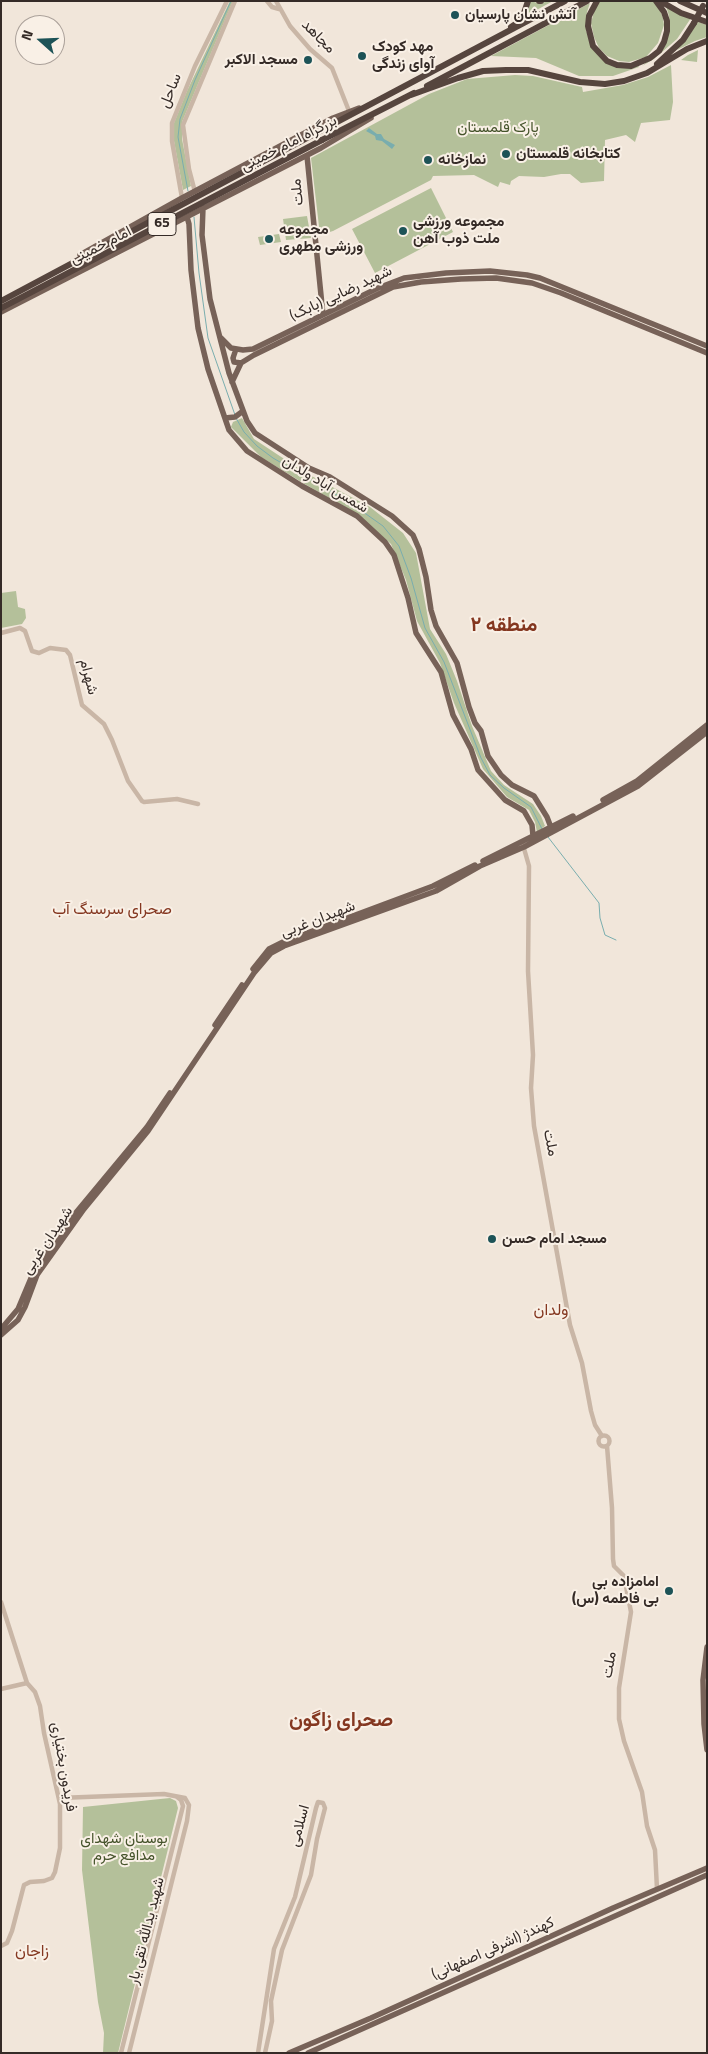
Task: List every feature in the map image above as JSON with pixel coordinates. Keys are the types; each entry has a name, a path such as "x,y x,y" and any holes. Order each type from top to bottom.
{"highway":[{"path":"490,42 517,22 528,1"},
{"name":"65","path":"366,106 565,1"},
{"name":"بزرگراه امام خمینی","path":"1,308 396,103 587,1"},
{"path":"597,1 589,16 588,35 592,46 607,61 617,65 631,66 650,58 664,42 667,21 658,1"},
{"path":"658,1 681,13 707,22"},
{"path":"680,1 707,13"},
{"path":"647,73 683,40 704,3"},
{"name":"65","path":"411,95 483,71 528,70 580,82 605,84 624,81 647,73 687,49 707,41"},
{"name":"بزرگراه امام خمینی","path":"1,300 366,106"}],"main road":[{"name":"امام خمینی","path":"1,312 307,156 396,103"},
{"name":"امام خمینی","path":"1,300 182,198 349,112 366,106"},
{"name":"ملت","path":"307,156 323,315"},
{"path":"237,170 237,181 244,187"},
{"path":"228,174 235,180 237,191"},
{"path":"203,208 202,235 210,299 232,382 243,410 256,434 309,468 336,480 392,516 413,535 419,549 436,626 457,663 469,706 481,731 488,756 501,775 512,785 534,796 547,817 552,830"},
{"name":"شمس آباد ولدان","path":"187,217 198,328 229,430 248,451 302,486 356,516 385,542 394,555 408,598 416,633 441,672 453,715 471,749 478,770 505,800 524,811 532,825 533,836"},
{"path":"189,236 197,232 202,235"},
{"path":"65,264 71,276"},
{"name":"شهید رضایی (بابک)","path":"241,363 393,288 436,278 490,271 540,278 707,346"},
{"name":"شهید رضایی (بابک)","path":"236,349 253,349 378,288 404,278 496,278 532,283 561,293 707,353"},
{"path":"220,337 230,348 236,349 232,358 234,362 241,363 232,382"},
{"path":"225,418 235,417 243,410"},
{"name":"شهیدان غربی","path":"1,1335 22,1314 37,1275 84,1209 148,1131 254,973 271,953 289,944 436,891 523,844 533,836 552,830 637,781 707,725"},
{"name":"شهیدان غربی","path":"1,1329 18,1310 34,1271 69,1221 147,1127 259,959 269,949 282,942 433,886 552,830 638,786 707,732"},
{"path":"707,1646 703,1680 704,1724 707,1750"},
{"name":"کهندژ (اشرفی اصفهانی)","path":"289,2053 705,1868"},
{"name":"کهندژ (اشرفی اصفهانی)","path":"308,2053 707,1875"},
{"path":"347,2036 348,2033 364,2025 371,2018"},
{"path":"324,2047 341,2036 341,2033 334,2033"}],"street":[{"name":"ساحل","path":"182,198 172,141 172,123 195,66 227,1"},
{"name":"ساحل","path":"195,192 189,170 183,125 235,1"},
{"name":"مجاهد","path":"267,1 272,8 279,9"},
{"name":"مجاهد","path":"276,1 290,26 310,49 332,68 349,112"},
{"name":"شهرام","path":"1,633 20,628 25,631 32,651 39,653 50,648 66,650 70,656 82,705 104,724 128,781 144,802 177,799 198,804"},
{"name":"ملت","path":"523,844 529,866 528,971 533,1055 531,1088 534,1126 570,1325 582,1363 595,1424 602,1436 609,1437 610,1440 607,1446 612,1508 613,1559 616,1569 624,1576 631,1612 618,1688 619,1718 624,1741 642,1792 647,1826 655,1850 657,1889"},
{"name":"فریدون بختیاری","path":"1,1602 27,1682 35,1692 40,1706 44,1733 59,1798 60,1848 56,1872 52,1878 24,1885 12,1931 7,1942 1,1946"},
{"path":"1,1689 27,1682"},
{"path":"59,1798 174,1795"},
{"name":"شهید یدالله تقی یار","path":"121,2053 183,1806 181,1800 174,1795"},
{"name":"شهید یدالله تقی یار","path":"129,2053 187,1821 189,1805 185,1798 174,1795"},
{"name":"اسلامی","path":"258,2053 274,1949 295,1897 316,1808 318,1802 322,1802 325,1808 316,1839 310,1874 282,1950 271,2001 272,2021 265,2053"}],"green space":[{"path":"230,1 233,1 182,122 182,139 191,186 183,190 174,141 174,123 187,91"},
{"path":"530,1 538,3 553,1 522,18"},
{"path":"600,1 653,1 659,8 664,25 658,43 646,57 629,62 619,61 607,56 599,48 591,23 595,8"},
{"path":"590,3 587,12 586,31 604,60 638,65 639,67 613,76 579,76 536,58 491,56"},
{"path":"666,6 691,18 677,39 654,59 642,66 659,52 670,29"},
{"path":"698,22 707,25 707,37 677,50"},
{"path":"698,50 697,62 681,60 688,55"},
{"name":"پارک قلمستان","path":"671,65 673,102 670,120 641,123 635,142 626,135 605,140 604,181 581,183 570,174 544,177 519,176 511,181 510,185 500,182 498,187 474,175 433,176 431,180 333,231 320,235 311,158 429,94 467,79 515,75 533,76 582,87 583,92 623,85 648,77"},
{"name":"مجموعه ورزشی ملت ذوب آهن","path":"431,188 453,232 375,273 352,229"},
{"path":"307,216 311,238 286,240 283,219"},
{"name":"مجموعه ورزشی مطهری","path":"279,234 281,242 260,245 258,237"},
{"path":"242,418 254,439 304,472 370,507 403,533 416,553 430,629 446,654 472,726 491,771 504,785 533,804 545,826 537,832 535,822 529,810 507,797 483,769 454,703 440,663 417,621 406,580 391,544 354,512 261,457 231,427 233,422"},
{"path":"16,591 18,607 25,609 26,618 22,624 1,628 1,593"},
{"name":"بوستان شهدای مدافع حرم","path":"170,1798 176,1801 178,1808 118,2053 103,2053 104,2033 98,2002 82,1870 83,1807"}],"water":[{"path":"369,128 377,134 381,134 384,139 395,145 392,149 382,141 376,140 375,136 366,131"}],"waterway":[{"path":"188,191 178,137 180,119 195,80 231,1"},
{"path":"194,217 208,338 235,415"},
{"path":"236,418 244,432 257,446 273,458 349,502 383,526 399,546 411,578 425,628 444,662 481,758 490,775 504,788 531,807 542,829"},
{"path":"548,837 599,903 600,918 605,935 616,940"}],"place":[{"name":"آتش نشان پارسیان","path":"455,15"},
{"name":"مهد کودک آوای زندگی","path":"362,56"},
{"name":"مسجد الاکبر","path":"308,60"},
{"name":"کتابخانه قلمستان","path":"506,154"},
{"name":"نمازخانه","path":"428,160"},
{"name":"مجموعه ورزشی ملت ذوب آهن","path":"403,231"},
{"name":"مجموعه ورزشی مطهری","path":"269,239"},
{"name":"مسجد امام حسن","path":"492,1239"},
{"name":"امامزاده بی بی فاطمه (س)","path":"669,1591"}],"district":[{"name":"منطقه ۲","path":"504,626"},
{"name":"صحرای سرسنگ آب","path":"112,910"},
{"name":"ولدان","path":"551,1311"},
{"name":"صحرای زاگون","path":"341,1721"},
{"name":"زاجان","path":"32,1952"}]}
